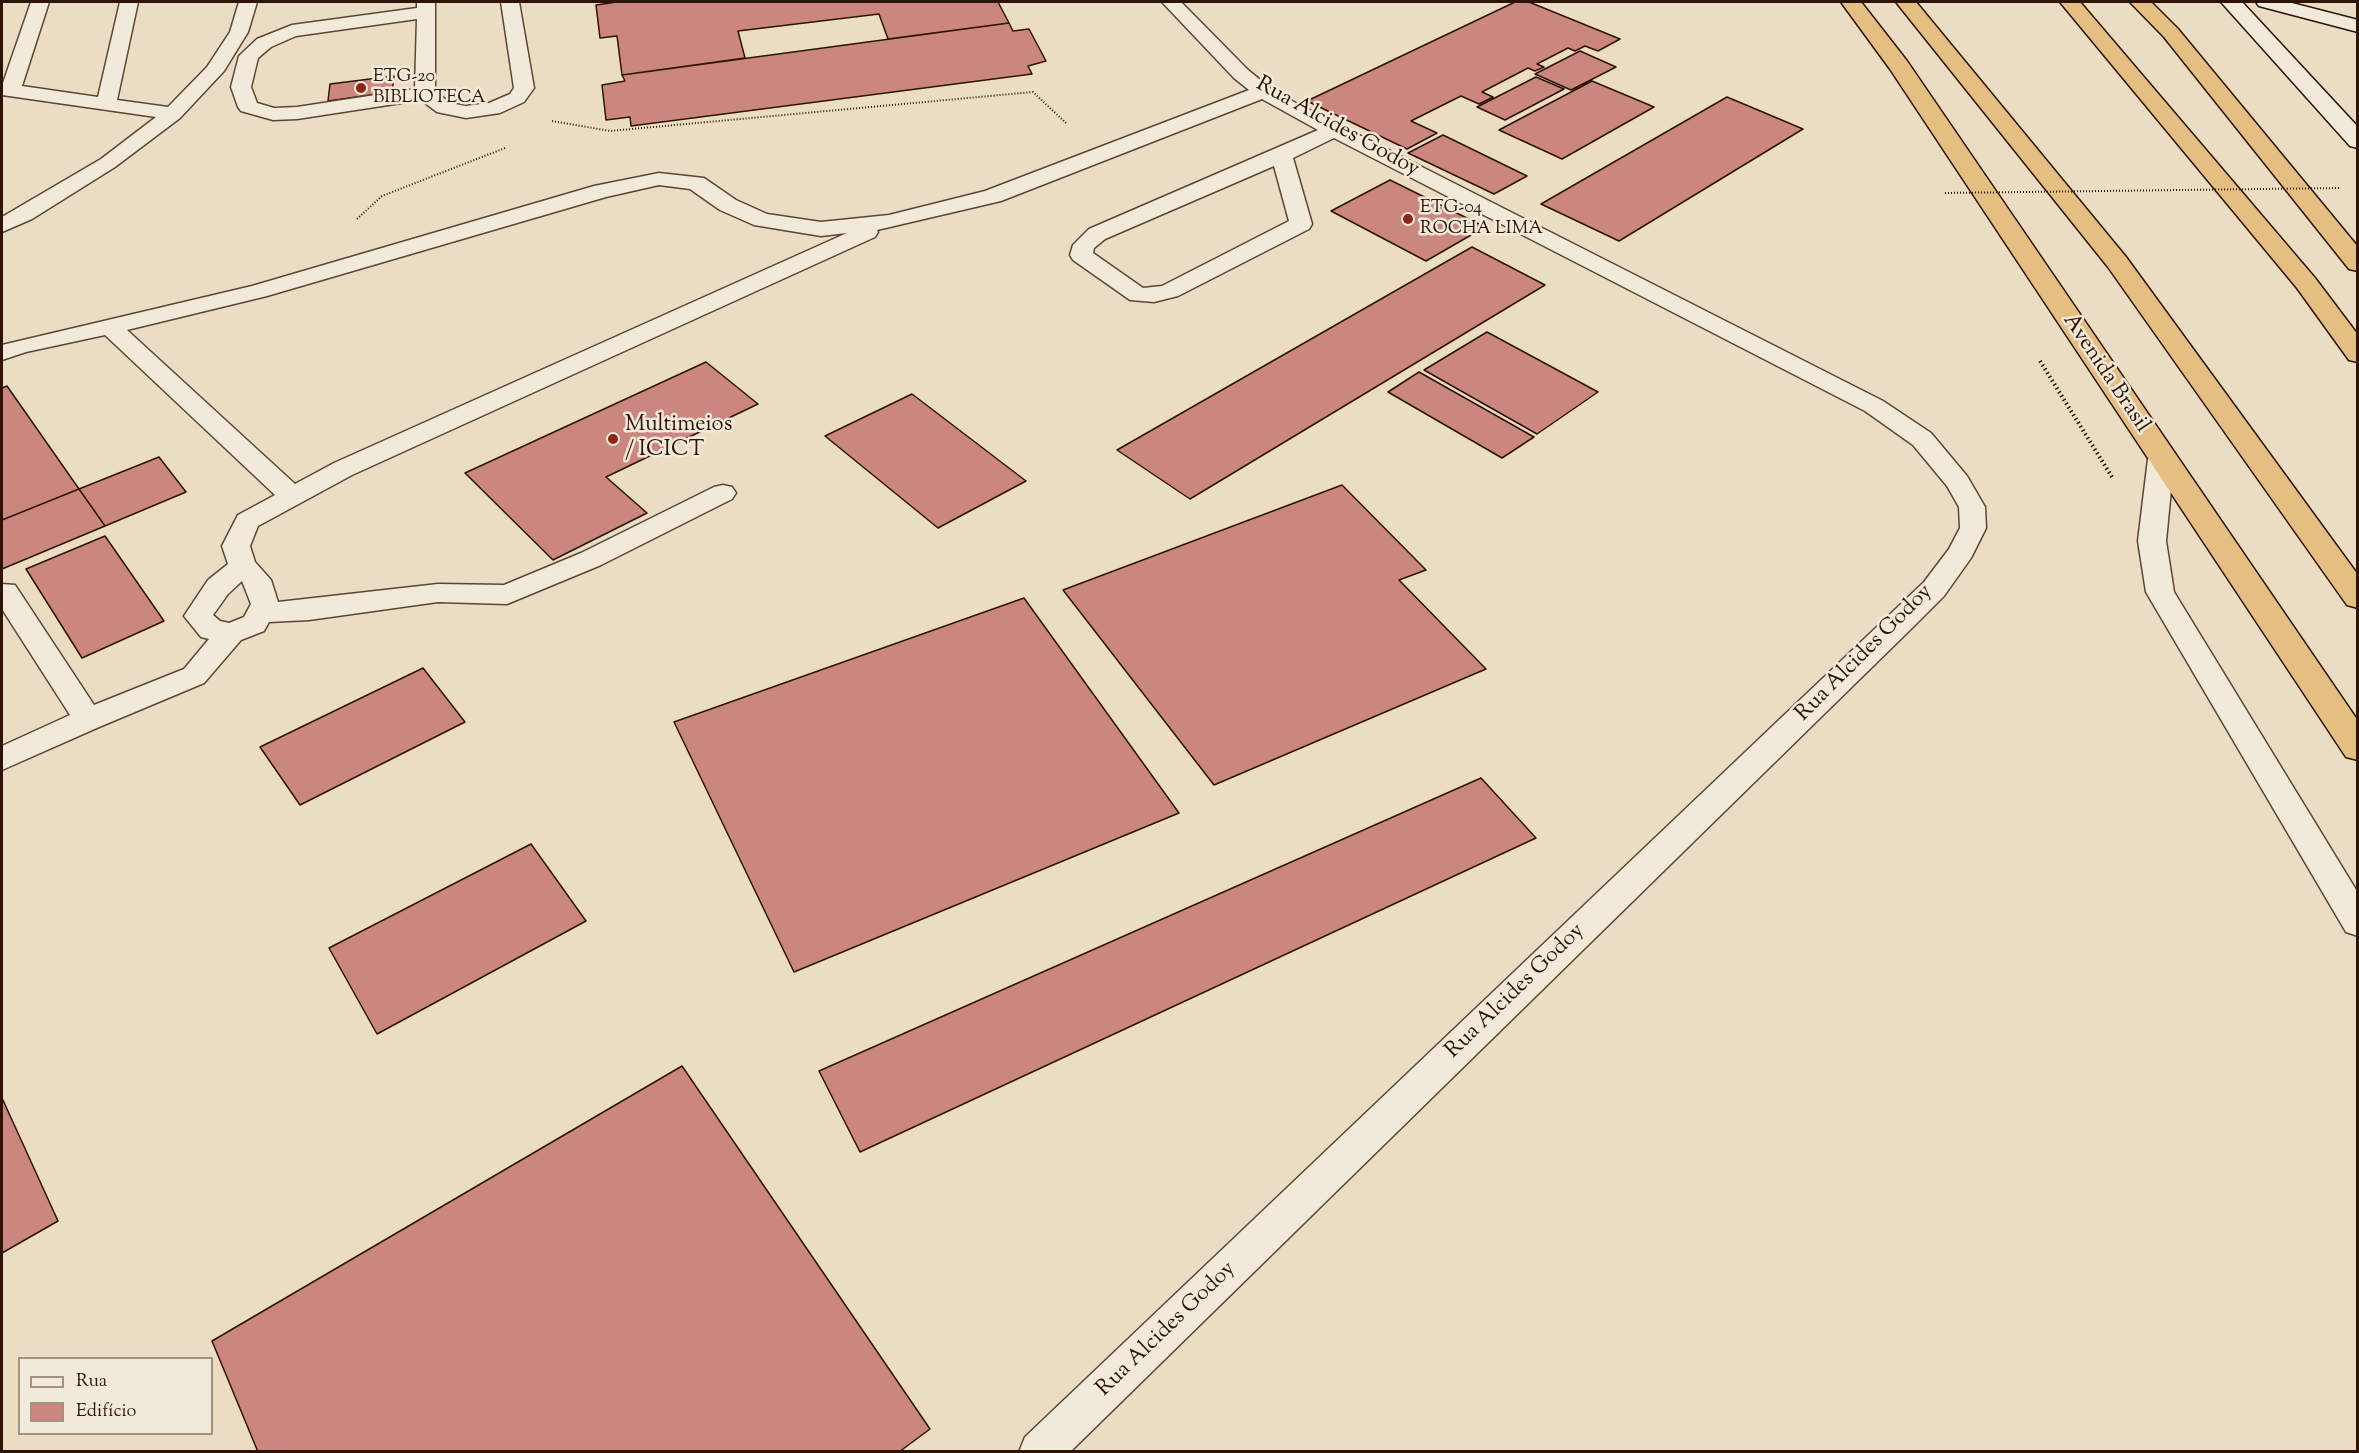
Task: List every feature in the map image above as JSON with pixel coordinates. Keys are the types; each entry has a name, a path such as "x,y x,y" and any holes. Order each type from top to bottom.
{"highway":[{"name":"Avenida Brasil","path":"1851,2 1899,66 2161,459 2358,748"},
{"path":"1906,2 2117,262 2358,598"},
{"path":"2070,2 2306,283 2358,354"},
{"path":"2140,2 2171,33 2358,264"}],"street":[{"path":"2230,2 2358,141"},
{"path":"2266,2 2358,26"}],"lane":[{"path":"40,2 6,89 173,114"},
{"path":"106,104 129,2"},
{"path":"2,225 108,163 173,114 214,71 239,32 248,2"},
{"path":"425,93 426,7 292,31 264,43 249,56 241,87 248,107 273,114 297,113 425,93 444,108 466,112 493,109 517,98 524,88 510,2"},
{"name":"Rua Alcides Godoy","path":"1040,1452 1903,620 1934,589 1948,571 1973,528 1972,507 1958,482 1922,439 1874,406 1263,92 1241,74 1171,2"},
{"path":"2,353 19,346 110,327 259,291 602,191 658,179 696,183 728,205 762,220 821,229 889,222 993,196 1263,92"},
{"path":"1282,155 1302,224 1170,291 1154,295 1137,295 1081,255 1084,245 1097,234 1282,155 1334,130"},
{"path":"2,759 88,719 194,676 231,633 254,624 265,604 257,580 242,566 236,546 247,521 291,495 354,464 889,222"},
{"path":"110,327 291,495"},
{"path":"2161,459 2152,541 2160,592 2358,923"},
{"path":"260,613 309,610 438,593 507,595 591,559 723,493"},
{"path":"231,633 211,630 198,616 218,587 242,566"},
{"path":"2,593 5,592 88,719"}],"path":[{"path":"517,98 542,119 610,131 1033,92 1101,154"},
{"path":"340,267 351,252 349,226 382,196 509,147"},
{"path":"1945,193 2340,188"},
{"path":"2048,376 2152,541"}],"building":[{"path":"617,2 998,2 1009,23 888,39 879,14 738,31 745,58 622,75 617,36 600,38 596,5"},
{"path":"1515,2 1529,2 1620,39 1598,51 1585,46 1575,51 1568,48 1537,64 1544,67 1535,71 1528,68 1482,92 1493,97 1479,104 1461,96 1411,121 1437,133 1407,149 1307,101"},
{"path":"1009,23 1013,31 1029,29 1046,61 1028,66 1032,74 631,126 630,117 606,120 602,85 625,81 622,75"},
{"path":"1580,51 1616,67 1571,90 1535,74"},
{"name":"ETG-20 BIBLIOTECA","path":"394,76 392,92 328,101 330,84"},
{"path":"1536,77 1564,89 1505,120 1477,107"},
{"path":"1592,81 1654,107 1562,159 1499,130"},
{"path":"1727,97 1803,129 1619,241 1541,204"},
{"path":"1443,135 1527,176 1494,194 1408,153"},
{"name":"ETG-04 ROCHA LIMA","path":"1390,180 1485,227 1426,261 1331,211"},
{"path":"1472,247 1545,285 1190,499 1117,450"},
{"path":"1487,332 1598,392 1537,434 1424,370"},
{"name":"Multimeios / ICICT","path":"706,362 758,404 606,477 647,513 553,560 465,473"},
{"path":"1419,372 1534,437 1502,458 1388,392"},
{"path":"7,386 79,489 2,520 2,388"},
{"path":"912,394 1026,481 938,528 825,436"},
{"path":"159,457 186,492 105,526 79,489"},
{"path":"1342,485 1426,570 1399,580 1486,669 1214,785 1063,590"},
{"path":"79,489 105,526 2,569 2,520"},
{"path":"105,536 164,621 82,658 26,569"},
{"path":"1024,598 1179,813 794,972 674,722"},
{"path":"423,668 465,722 300,805 260,747"},
{"path":"1481,778 1536,838 860,1152 819,1071"},
{"path":"531,844 586,921 377,1034 329,948"},
{"path":"682,1066 930,1429 899,1452 258,1452 212,1341"},
{"path":"2,1098 58,1221 2,1253"}],"place":[{"name":"ETG-20 BIBLIOTECA","path":"361,88"},
{"name":"ETG-04 ROCHA LIMA","path":"1408,219"},
{"name":"Multimeios / ICICT","path":"613,439"}]}
